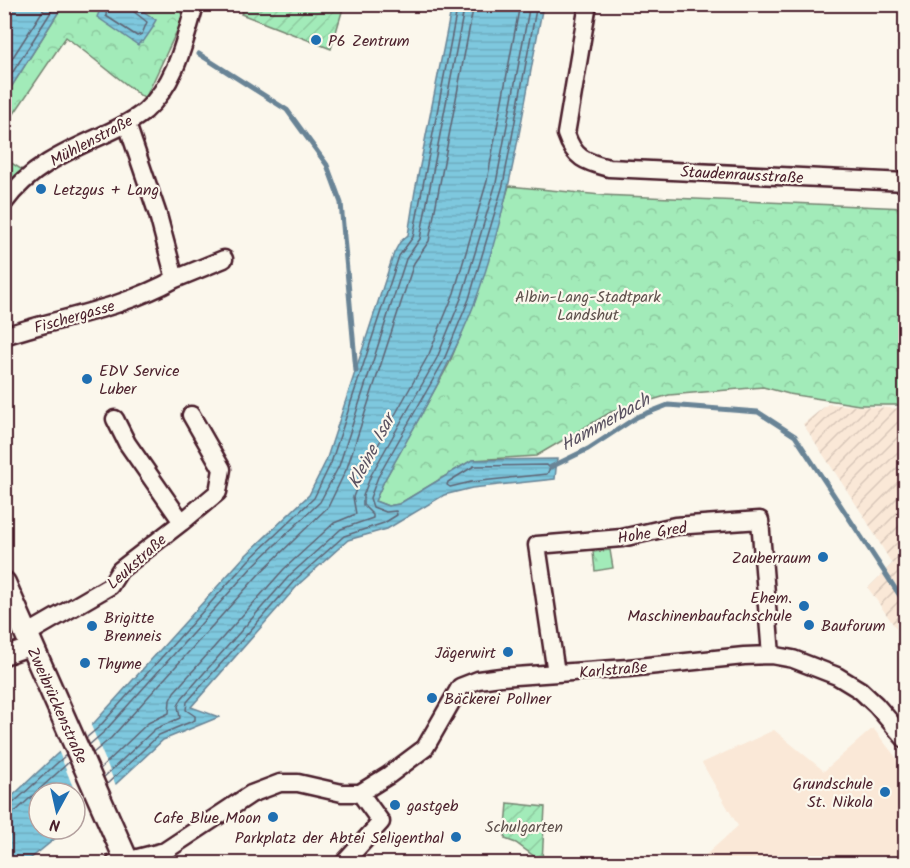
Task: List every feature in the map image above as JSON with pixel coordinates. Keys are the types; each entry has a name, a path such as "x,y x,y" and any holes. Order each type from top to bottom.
{"street":[{"name":"Staudenrausstraße","path":"588,4 566,134 570,147 587,162 609,168 906,182"},
{"name":"Mühlenstraße","path":"4,203 21,184 46,163 127,123 145,111 175,70 195,5"},
{"path":"127,123 155,207 175,279"},
{"name":"Fischergasse","path":"11,334 51,321 92,313 157,289 224,258"},
{"name":"Leukstraße","path":"4,656 110,586 120,570 218,492 222,470 191,415"},
{"name":"Leukstraße","path":"115,419 127,443 182,522"},
{"name":"Hohe Gred","path":"556,673 537,545 622,537 686,525 760,520 771,655"},
{"name":"Zweibrückenstraße","path":"4,583 10,611 30,640 126,862"},
{"name":"Karlstraße","path":"360,793 425,748 460,687 478,680 501,677 771,655 793,659 837,676 860,690 906,740"},
{"path":"126,862 165,850 251,794 280,783 298,783 342,793 360,793 381,822 343,864"}],"shaded area":[{"path":"828,404 905,409 905,641 868,588 892,564 865,518 803,424"},
{"path":"873,728 905,769 905,863 697,863 738,826 702,763 774,730 824,771"}],"green space":[{"path":"245,4 344,5 331,49 241,14"},
{"path":"63,5 189,5 145,99 66,37 5,127 5,97"},
{"path":"5,159 29,174 5,193"},
{"name":"Albin-Lang-Stadtpark Landshut","path":"509,186 601,195 905,208 905,405 859,405 789,394 763,387 669,395 611,412 536,456 472,460 399,504 388,506 375,501 449,364 475,301"},
{"path":"610,550 613,568 595,571 593,552"},
{"name":"Schulgarten","path":"508,803 545,807 542,862 516,843 505,839"}],"water":[{"path":"4,5 63,5 5,97"},
{"path":"102,5 134,5 156,20 154,26 143,42 141,41 138,45 97,17"},
{"name":"Kleine Isar","path":"452,5 543,5 507,192 475,302 444,371 375,501 388,506 399,504 472,460 557,459 555,479 472,488 444,495 387,529 348,540 299,584 191,707 219,717 163,740 87,811 87,781 28,781 94,723 244,557 309,495 326,461 394,253 400,242 408,235"},
{"path":"27,782 27,841 52,841 25,863 5,864 5,803"}],"pier":[{"path":"90,723 117,788 87,815 87,781 70,781 58,750"}],"waterway":[{"path":"199,54 287,110 327,165 341,203 356,371"},
{"name":"Hammerbach","path":"551,467 588,449 637,417 668,405 758,412 795,436 906,605"}],"place":[{"name":"P6 Zentrum","path":"316,40"},
{"name":"Letzgus + Lang","path":"41,189"},
{"name":"EDV Service Luber","path":"87,379"},
{"name":"Zauberraum","path":"823,557"},
{"name":"Ehem. Maschinenbaufachschule","path":"804,606"},
{"name":"Bauforum","path":"809,625"},
{"name":"Brigitte Brenneis","path":"92,626"},
{"name":"Jägerwirt","path":"508,652"},
{"name":"Thyme","path":"85,663"},
{"name":"Bäckerei Pollner","path":"432,698"},
{"name":"Grundschule St. Nikola","path":"885,792"},
{"name":"gastgeb","path":"395,805"},
{"name":"Cafe Blue Moon","path":"273,817"},
{"name":"Parkplatz der Abtei Seligenthal","path":"456,837"}]}
